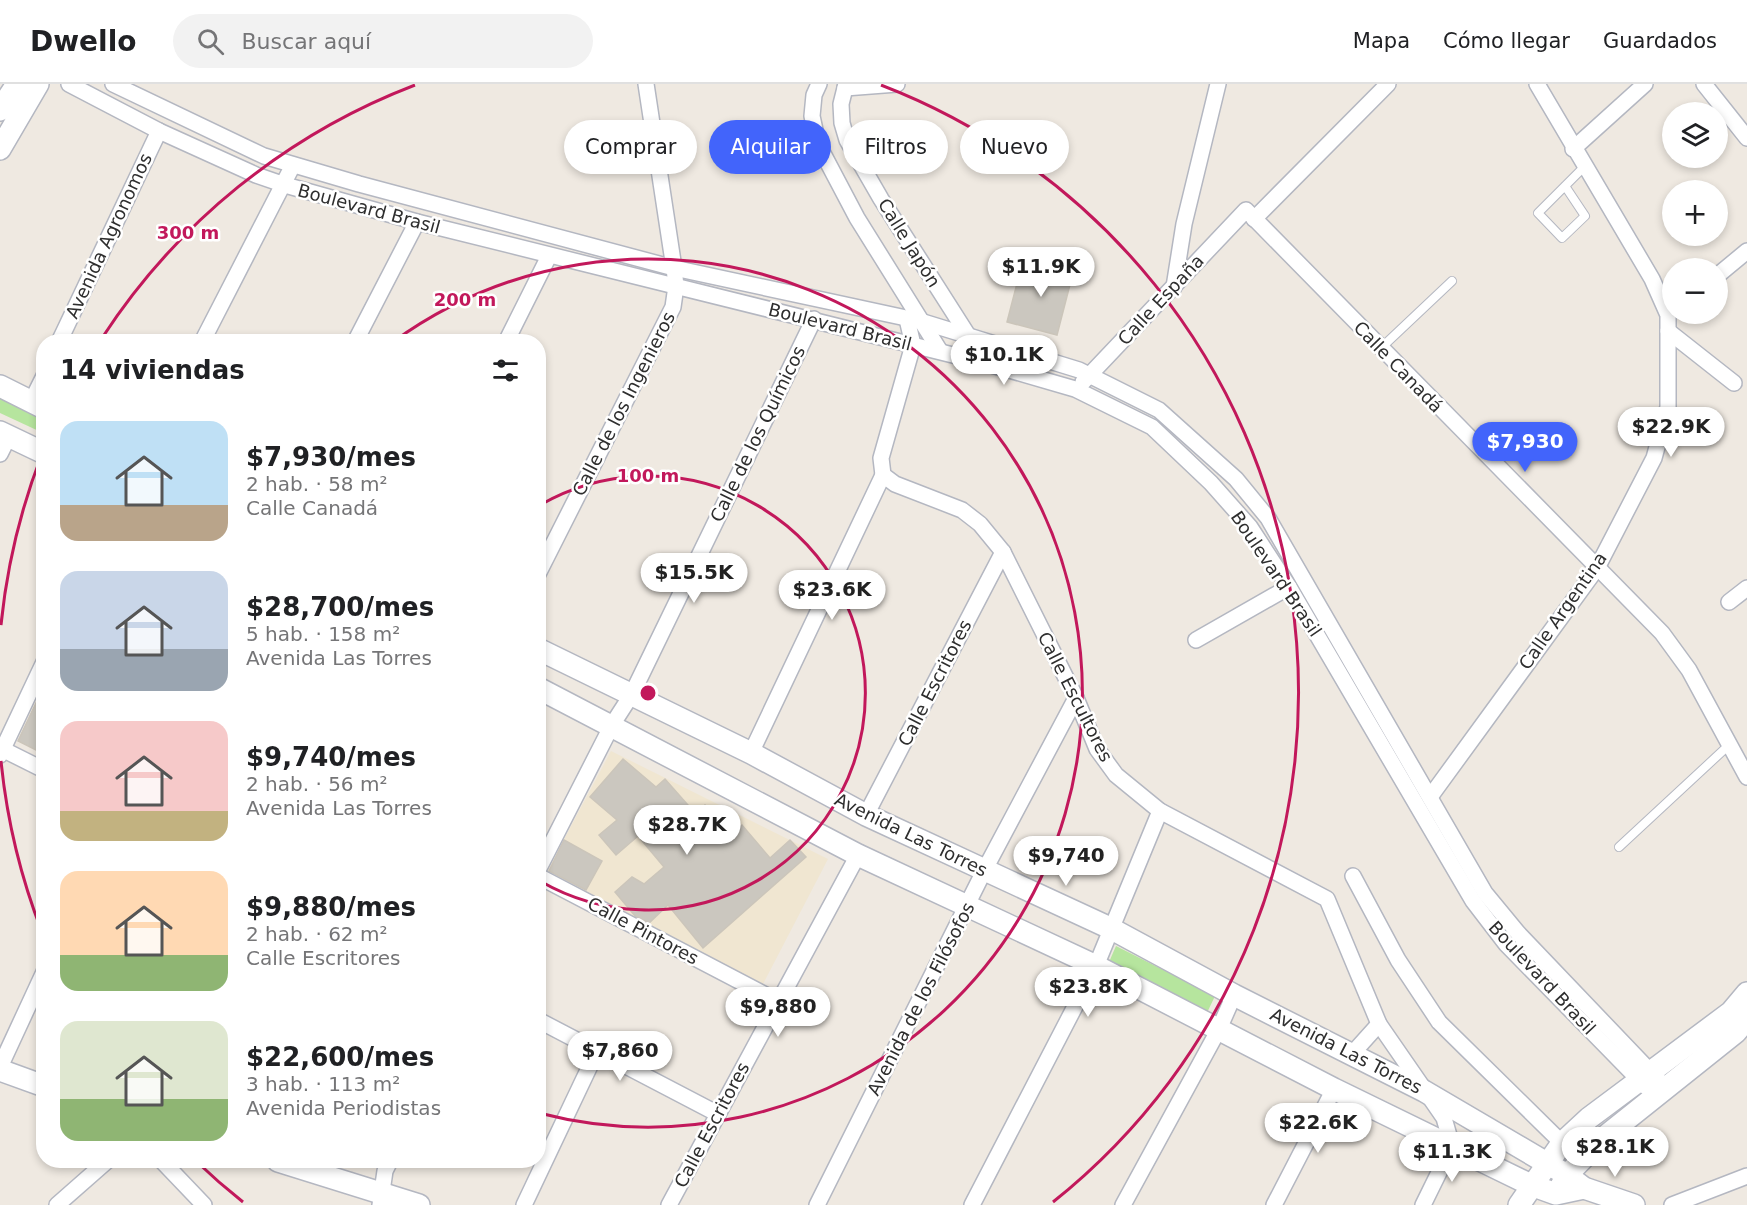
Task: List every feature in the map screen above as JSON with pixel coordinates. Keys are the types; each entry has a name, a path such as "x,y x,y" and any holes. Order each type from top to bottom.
{"main road":[{"path":"0,149 5,114 17,84"},
{"path":"5,114 38,84"},
{"path":"0,386 36,404"},
{"path":"3,441 36,451"},
{"name":"Avenida Las Torres","path":"546,653 751,753 866,815 1110,928 1234,995 1424,1091 1576,1181 1634,1205"},
{"name":"Avenida Las Torres","path":"546,692 858,855 1096,966 1334,1089 1531,1185 1553,1200"},
{"path":"1519,1205 1562,1143 1589,1118 1731,1012 1747,993"},
{"path":"1553,1200 1576,1181 1602,1139 1736,1032 1747,1019"},
{"path":"0,1069 36,1083"},
{"path":"297,1168 381,1199 419,1205"}],"street":[{"name":"Boulevard Brasil","path":"69,84 159,131 256,175 285,185 549,256 814,319 985,363 1076,389 1152,427 1180,451 1250,527 1289,587 1473,901 1506,944 1645,1076"},
{"name":"Boulevard Brasil","path":"113,84 264,156 674,268 914,320 1045,358 1090,375 1160,410 1236,479 1269,518 1491,901 1661,1093"},
{"name":"Calle de los Ingenieros","path":"546,558 673,307 676,286 674,268 646,84"},
{"name":"Calle Japón","path":"819,84 814,95 812,116 818,144 914,320 940,351"},
{"path":"845,86 897,84"},
{"path":"1174,287 1184,224 1218,84"},
{"name":"Calle España","path":"1076,389 1174,287 1388,84"},
{"name":"Calle Argentina","path":"1537,84 1662,298"},
{"path":"1574,148 1645,84"},
{"path":"1704,84 1747,138"},
{"name":"Calle Japón","path":"845,86 840,104 847,140 881,199 985,363"},
{"name":"Avenida Agronomos","path":"63,334 159,131"},
{"path":"206,334 285,185 293,165"},
{"name":"Calle Canadá","path":"1250,214 1672,646 1689,670 1747,777"},
{"path":"359,334 417,222"},
{"path":"1728,267 1747,251"},
{"path":"510,334 549,256"},
{"name":"Calle de los Químicos","path":"546,854 612,726 632,694 814,319"},
{"path":"751,753 883,475 881,458 913,345 914,320"},
{"name":"Calle Argentina","path":"1430,797 1597,568 1654,458 1668,406 1669,324"},
{"path":"1668,331 1734,383"},
{"name":"Calle Escultores","path":"883,475 895,484 962,510 980,524 1003,552 1076,698 1097,750 1116,775 1160,811 1327,899 1379,1024 1444,1118 1452,1146"},
{"name":"Calle Escritores","path":"866,815 1003,552"},
{"path":"1196,640 1289,587"},
{"path":"1729,602 1747,588"},
{"path":"36,679 1,751 36,766"},
{"name":"Avenida de los Filósofos","path":"817,1205 968,908 984,871 1076,698"},
{"path":"972,1205 1096,966 1160,811"},
{"name":"Calle Escritores","path":"669,1205 858,855"},
{"path":"1353,876 1398,960 1439,1022 1562,1143"},
{"name":"Calle Pintores","path":"546,880 778,1002"},
{"path":"0,1069 36,990"},
{"path":"1123,1205 1219,1029 1234,995"},
{"path":"546,1024 717,1114"},
{"path":"1352,1054 1379,1024"},
{"path":"546,1159 597,1051"},
{"path":"1274,1205 1334,1089"},
{"path":"1423,1205 1452,1146"},
{"path":"57,1205 99,1168"},
{"path":"169,1168 204,1205"},
{"path":"381,1199 386,1168"},
{"path":"524,1205 542,1168"},
{"path":"1672,1205 1747,1176"}],"lane":[{"path":"1565,186 1585,216 1562,238 1538,213 1565,186 1584,167"},
{"path":"1380,349 1452,281"},
{"path":"1619,847 1729,745"}],"shaded area":[{"path":"611,751 828,859 762,986 546,876"}],"green space":[{"path":"0,396 36,414 36,430 0,413"},
{"path":"1116,946 1215,996 1205,1017 1106,969"}],"building":[{"path":"1044,261 1074,269 1057,335 1007,322 1021,268 1040,273"},
{"path":"36,703 36,750 18,741"},
{"path":"623,759 656,787 665,779 695,813 705,805 730,836 742,825 770,858 790,840 806,857 703,948 668,905 649,923 635,916 615,892 632,877 644,884 664,867 638,836 616,855 599,835 617,820 590,797"},
{"path":"564,840 602,861 586,890 549,871"}]}
